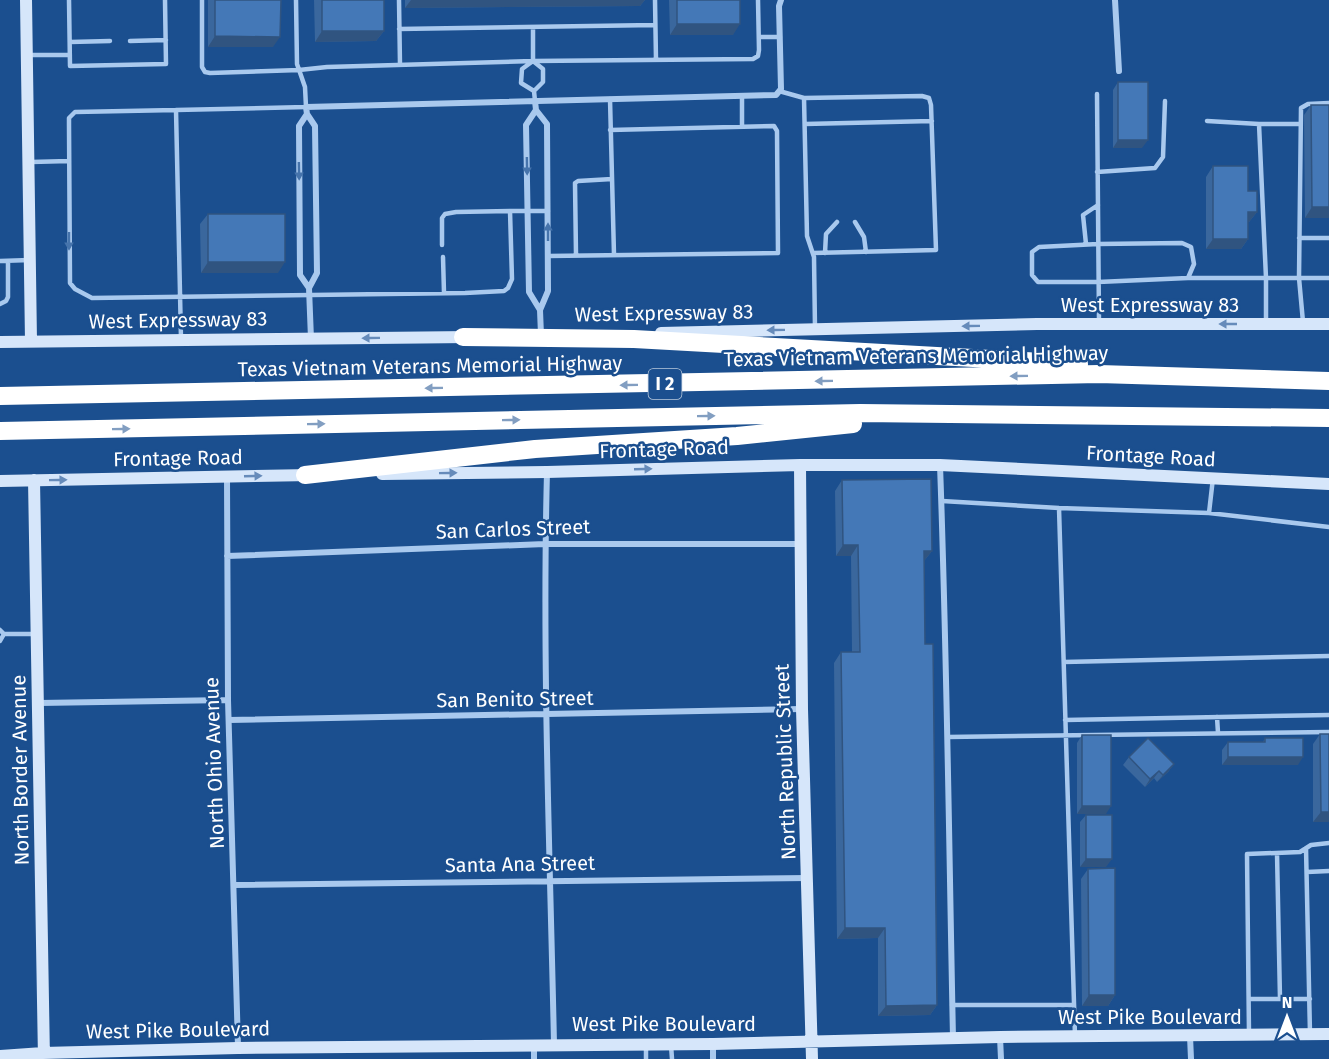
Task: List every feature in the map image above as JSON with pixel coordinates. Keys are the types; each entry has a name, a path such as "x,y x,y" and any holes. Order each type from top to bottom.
{"highway":[{"path":"463,337 634,339 1329,380"},
{"name":"Texas Vietnam Veterans Memorial Highway","path":"0,396 1099,374 1329,380"},
{"name":"I 2","path":"0,431 860,413 1329,418"},
{"path":"305,475 535,449 737,436 946,414"}],"street":[{"path":"26,0 31,341"},
{"path":"306,111 535,101 776,95 781,89 779,6 781,0"},
{"path":"1115,0 1119,71"},
{"path":"535,101 536,111 547,124 548,291 540,310 541,335"},
{"path":"306,111 315,126 316,273 309,292 311,339"},
{"path":"306,111 299,126 300,275 309,292"},
{"path":"536,111 526,125 529,292 540,310"},
{"name":"West Expressway 83","path":"0,342 463,337 1099,324 1329,324"},
{"name":"Frontage Road","path":"0,481 547,472 800,465 940,465 1329,484"},
{"name":"North Republic Street","path":"800,465 802,709 812,1059"},
{"path":"940,465 948,736 952,1038"},
{"path":"547,472 545,544 547,715 554,1044"},
{"name":"North Ohio Avenue","path":"227,477 228,700 238,1048"},
{"name":"North Border Avenue","path":"34,480 43,1056"},
{"name":"San Carlos Street","path":"227,556 545,544 800,544"},
{"path":"39,703 228,700"},
{"name":"San Benito Street","path":"229,720 802,709"},
{"name":"Santa Ana Street","path":"234,885 808,878"},
{"path":"1190,1034 1191,1059"},
{"name":"West Pike Boulevard","path":"0,1056 238,1048 554,1044 671,1045 1000,1037 1329,1034"},
{"path":"1000,1037 1000,1059"},
{"path":"712,1044 713,1059"},
{"path":"534,1045 534,1059"}],"lane":[{"path":"69,0 70,66 166,64 165,0"},
{"path":"202,0 202,67 205,72 533,61 753,59 758,56 758,0"},
{"path":"296,0 297,64 305,87 306,111 75,112 69,118 70,283 75,289 92,298 309,292 504,291 512,279 510,211"},
{"path":"399,0 400,65"},
{"path":"654,0 656,60"},
{"path":"399,29 655,25"},
{"path":"533,27 533,61"},
{"path":"759,37 780,37"},
{"path":"130,41 166,40"},
{"path":"70,42 110,41"},
{"path":"27,55 70,55"},
{"path":"533,61 543,69 543,82 534,91"},
{"path":"533,61 522,69 522,83 534,91"},
{"path":"534,91 535,101"},
{"path":"779,91 804,98 922,96 929,98 932,105 936,249 813,253"},
{"path":"1097,94 1099,324"},
{"path":"742,96 742,126"},
{"path":"804,98 807,236 813,253 815,329"},
{"path":"610,99 614,255"},
{"path":"1097,172 1155,168 1163,157 1166,101"},
{"path":"1303,324 1299,278 1301,108 1308,104 1329,103"},
{"path":"176,110 181,340"},
{"path":"805,124 932,122"},
{"path":"1207,122 1300,124"},
{"path":"1259,124 1266,324"},
{"path":"548,256 778,253 777,131 774,126 610,130"},
{"path":"28,162 69,161"},
{"path":"576,255 575,183 612,179"},
{"path":"1086,244 1083,215 1098,205"},
{"path":"442,245 442,218 445,214 548,211"},
{"path":"825,253 826,234 837,222"},
{"path":"855,222 864,237 866,252"},
{"path":"1299,238 1329,238"},
{"path":"1188,278 1194,264 1191,247 1182,243 1086,244 1039,247 1032,252 1032,275 1038,282 1188,278 1329,278"},
{"path":"443,257 444,293"},
{"path":"0,261 30,260"},
{"path":"0,304 8,297 8,261"},
{"path":"1209,513 1213,478"},
{"path":"942,501 1209,513 1329,526"},
{"path":"1059,508 1075,1037"},
{"path":"0,641 2,632 37,634"},
{"path":"1064,662 1329,656"},
{"path":"1065,720 1329,715"},
{"path":"1217,717 1218,733"},
{"path":"948,736 1329,732"},
{"path":"1250,1036 1247,854 1300,852 1311,845 1329,843"},
{"path":"1306,848 1310,1035"},
{"path":"1277,853 1280,999"},
{"path":"1307,872 1329,872"},
{"path":"1249,999 1310,999"},
{"path":"952,1005 1074,1005"},
{"path":"646,1044 646,1059"},
{"path":"671,1045 672,1059"}],"building":[{"path":"215,0 281,0 280,37 215,36"},
{"path":"322,0 384,0 384,31 322,31"},
{"path":"677,0 740,0 740,24 677,24"},
{"path":"1118,82 1148,82 1148,140 1118,140"},
{"path":"1311,105 1329,105 1329,207 1312,207"},
{"path":"1213,166 1248,166 1248,191 1257,191 1257,212 1248,212 1248,239 1213,239"},
{"path":"208,214 285,214 285,262 208,262"},
{"path":"931,479 932,551 924,551 925,644 933,644 937,1005 886,1006 885,928 845,928 841,652 860,652 858,545 843,545 842,480"},
{"path":"1320,734 1329,734 1329,812 1321,812"},
{"path":"1082,735 1111,735 1111,806 1082,806"},
{"path":"1148,738 1174,764 1163,775 1159,771 1150,779 1129,757"},
{"path":"1265,738 1303,738 1303,757 1228,757 1228,742 1265,742"},
{"path":"1086,815 1112,815 1112,859 1086,859"},
{"path":"1115,868 1115,995 1089,995 1088,869"}]}
